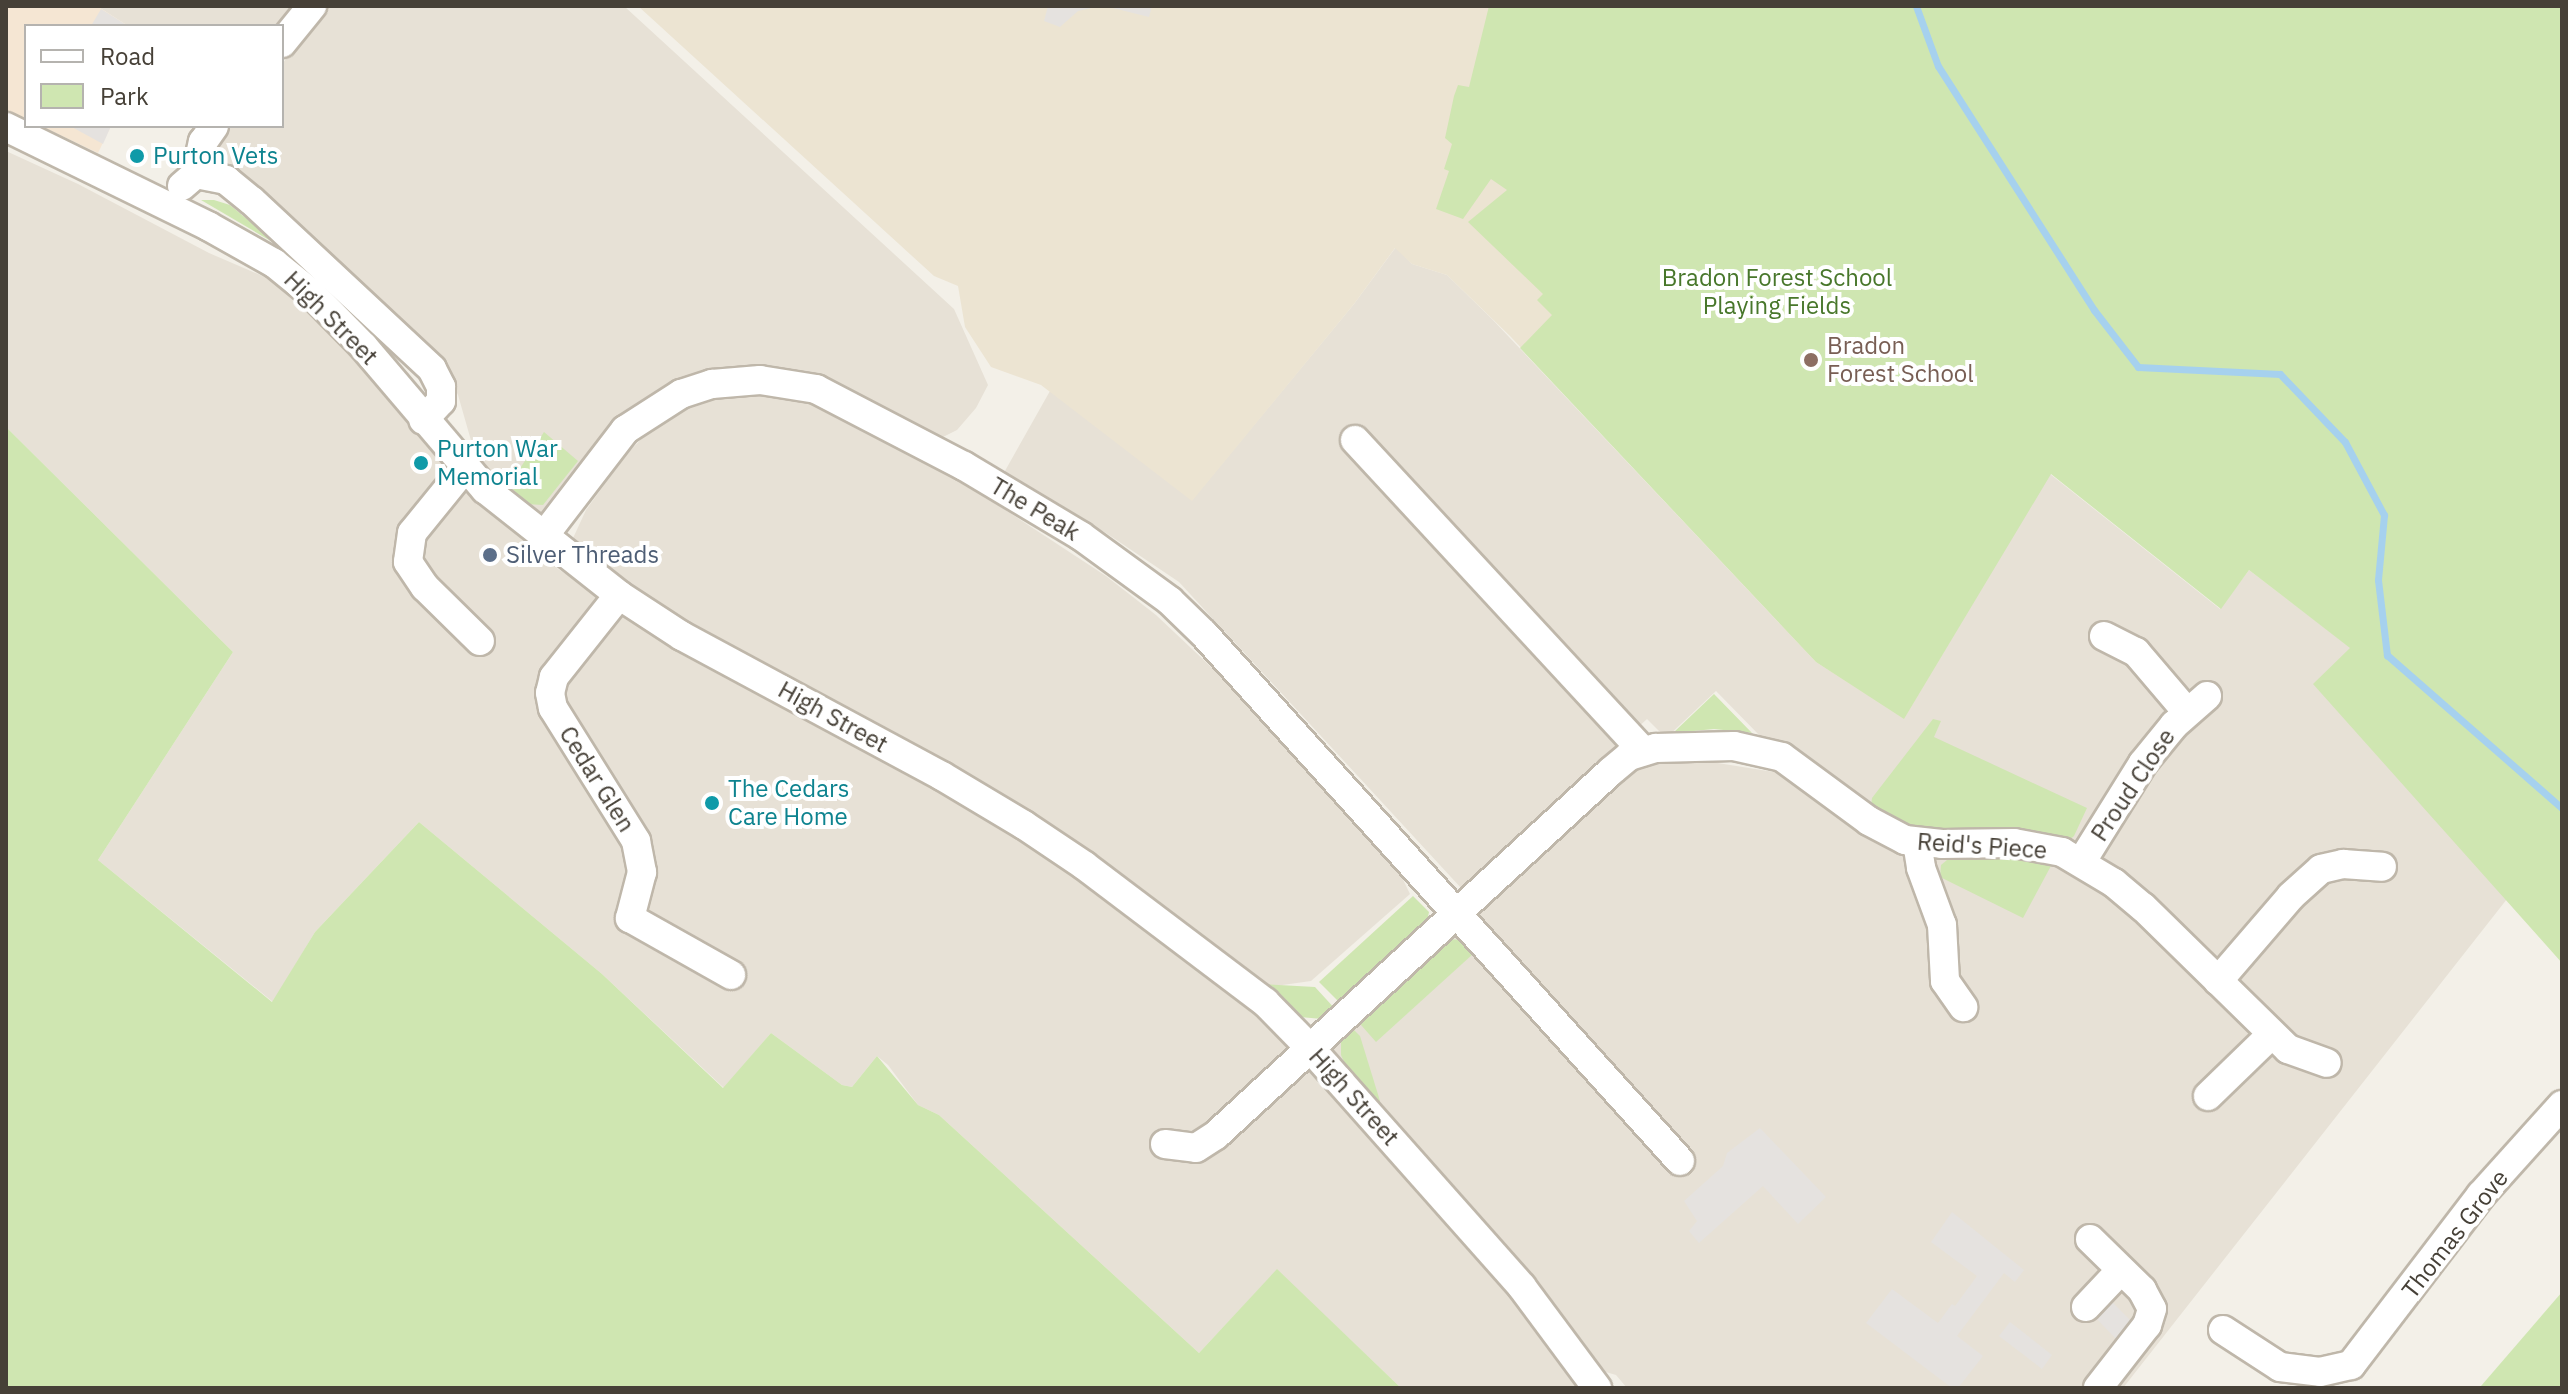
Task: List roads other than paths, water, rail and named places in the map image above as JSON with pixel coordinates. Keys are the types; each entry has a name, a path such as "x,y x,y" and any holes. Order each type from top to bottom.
{"street":[{"path":"284,41 312,6"},
{"name":"High Street","path":"6,127 261,254 312,294 364,347 464,469 543,537 619,595 682,636 942,776 1024,825 1085,866 1265,1002 1310,1048 1522,1287 1597,1388"},
{"path":"196,174 203,142 213,128"},
{"path":"169,206 185,180 196,174 226,180 252,201 432,369 441,387 441,401 423,420"},
{"name":"The Peak","path":"543,537 613,442 635,422 666,402 681,394 727,381 782,381 816,389 964,466 1081,536 1170,601 1204,634 1458,914"},
{"path":"1355,440 1643,751"},
{"path":"464,469 412,533 408,562 425,587 480,641"},
{"name":"Cedar Glen","path":"619,595 554,677 550,693 553,708 636,841 642,872 630,918 731,975"},
{"name":"Proud Close","path":"2082,861 2143,763 2197,704 2136,652 2104,636"},
{"name":"Reid's Piece","path":"1165,1144 1194,1160 1216,1135 1610,772 1643,751 1734,746 1782,757 1894,836 1917,842 2031,845 2082,861 2143,907 2271,1035 2288,1049 2327,1063"},
{"path":"1917,842 1921,868 1942,925 1945,981 1963,1007"},
{"path":"2218,981 2291,896 2321,869 2343,864 2382,867"},
{"path":"1458,914 1680,1161"},
{"path":"2210,1097 2271,1035"},
{"name":"Thomas Grove","path":"2223,1330 2280,1367 2320,1372 2351,1365 2481,1195 2562,1105"},
{"path":"2090,1239 2148,1297 2152,1315 2098,1388"},
{"path":"2086,1307 2120,1271"}],"waterway":[{"path":"1916,6 1938,66 2094,310 2138,367 2280,374 2345,442 2384,515 2378,580 2387,655 2562,808"}],"place":[{"name":"Purton Vets","path":"137,156"},
{"name":"Bradon Forest School","path":"1811,360"},
{"name":"Purton War Memorial","path":"421,463"},
{"name":"Silver Threads","path":"490,555"},
{"name":"The Cedars Care Home","path":"712,803"}],"park label":[{"name":"Bradon Forest School Playing Fields","path":"1777,292"}]}
